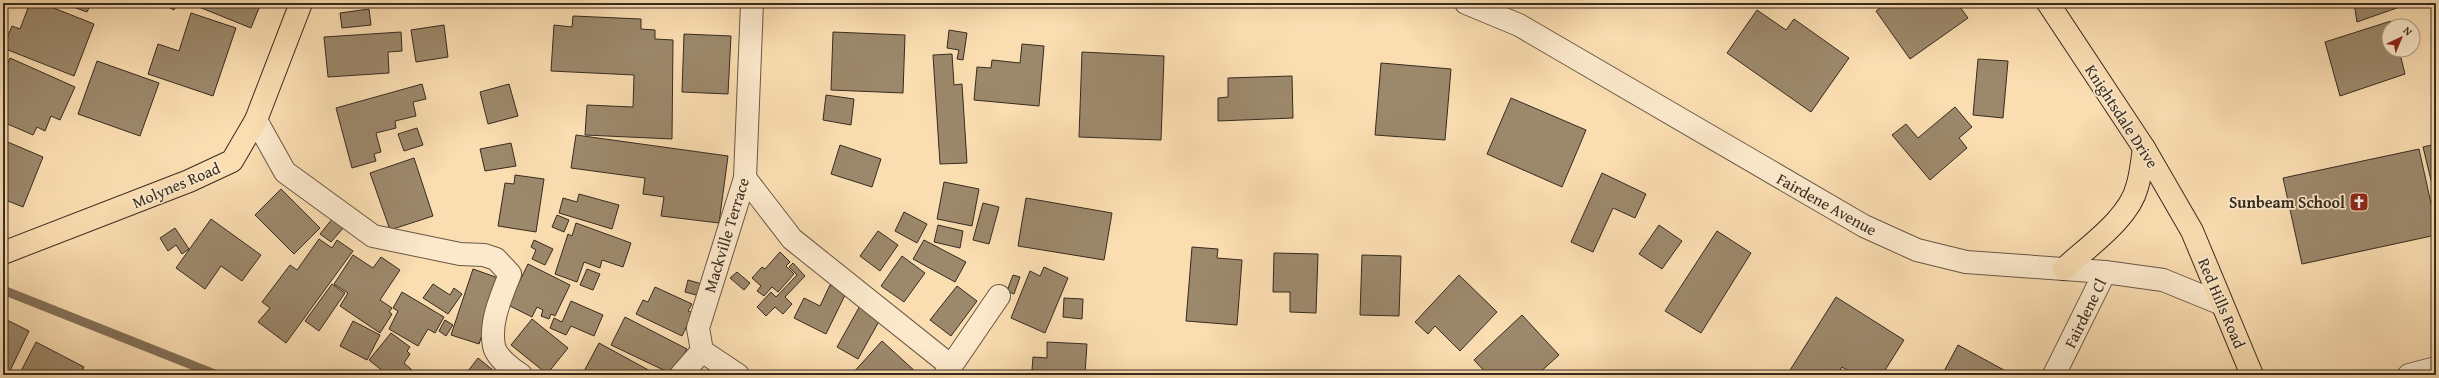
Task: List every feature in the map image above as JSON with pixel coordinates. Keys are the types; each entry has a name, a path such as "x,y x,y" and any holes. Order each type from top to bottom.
{"main road":[{"name":"Molynes Road","path":"3,253 189,181 232,161 256,120 301,3"},
{"name":"Knightsdale Drive","path":"2048,3 2144,148 2192,231"},
{"path":"2064,269 2104,234 2126,209 2137,188 2144,148"},
{"name":"Red Hills Road","path":"2192,231 2252,375"}],"street":[{"name":"Mackville Terrace","path":"702,351 698,328 746,178 752,3"},
{"name":"Fairdene Avenue","path":"1466,3 1519,25 1864,226 1917,250 1966,262 2105,272 2163,280 2222,304"},
{"path":"256,120 285,172 373,236 460,254 484,255 496,259 510,274 498,304 494,329 494,347 509,367 521,375"},
{"path":"746,178 792,238 948,370 999,296"},
{"name":"Fairdene Cl","path":"2054,375 2105,272"},
{"path":"681,375 702,351 738,375"},
{"path":"2409,375 2436,368"}],"building":[{"path":"30,3 41,3 94,24 74,76 3,48 12,26 20,29"},
{"path":"62,3 91,3 87,12"},
{"path":"160,3 177,3 174,10"},
{"path":"189,3 261,3 251,28"},
{"path":"1888,3 1957,3 1968,18 1910,59 1876,11"},
{"path":"2354,3 2411,3 2357,22"},
{"path":"369,9 371,25 342,28 340,13"},
{"path":"1757,10 1786,30 1794,19 1849,58 1811,112 1727,53"},
{"path":"191,13 236,28 213,96 148,74 158,44 179,51"},
{"path":"573,16 641,19 641,29 655,30 655,39 673,40 672,139 585,135 587,105 633,107 634,75 551,71 554,25 572,27"},
{"path":"2381,24 2381,58 2401,58 2405,74 2340,96 2325,42"},
{"path":"444,25 448,57 416,62 411,30"},
{"path":"949,30 967,33 963,60 957,59 959,50 947,48"},
{"path":"401,32 402,51 388,52 389,73 328,77 324,37"},
{"path":"833,32 905,35 903,93 831,90"},
{"path":"684,34 731,36 728,94 682,92"},
{"path":"1022,44 1044,46 1039,106 974,100 977,67 991,68 992,60 1020,63"},
{"path":"1082,52 1164,56 1161,140 1079,137"},
{"path":"952,54 954,85 962,84 967,163 940,164 933,55"},
{"path":"10,58 75,87 60,120 51,116 45,131 37,127 33,135 3,122 3,75"},
{"path":"1978,59 2008,61 2003,118 1973,115"},
{"path":"97,61 159,83 140,136 78,114"},
{"path":"1381,63 1451,69 1445,140 1375,135"},
{"path":"1292,76 1293,118 1218,121 1218,98 1228,97 1228,78"},
{"path":"422,84 426,99 413,102 416,116 395,121 396,128 376,133 381,152 374,154 376,161 352,168 336,108"},
{"path":"509,84 518,116 488,124 480,92"},
{"path":"826,95 854,99 851,125 823,120"},
{"path":"1511,98 1586,130 1562,187 1487,154"},
{"path":"1955,107 1972,127 1959,138 1967,148 1930,180 1892,135 1906,124 1918,138"},
{"path":"417,128 423,145 404,151 398,134"},
{"path":"576,135 728,156 719,223 661,216 664,197 643,194 645,178 571,168"},
{"path":"3,140 43,157 23,207 3,199"},
{"path":"511,143 516,166 485,171 480,149"},
{"path":"2436,144 2436,201 2423,147"},
{"path":"840,145 881,159 872,187 831,174"},
{"name":"Sunbeam School","path":"2419,149 2436,226 2436,235 2302,264 2283,178"},
{"path":"414,158 433,216 390,230 370,173"},
{"path":"1602,173 1646,194 1635,218 1613,208 1593,252 1571,242"},
{"path":"515,175 544,179 536,232 498,226 505,183 514,184"},
{"path":"944,182 979,189 972,226 937,219"},
{"path":"281,189 320,228 294,254 255,215"},
{"path":"579,194 619,205 612,229 559,213 563,198 577,202"},
{"path":"1026,198 1112,213 1104,260 1018,246"},
{"path":"983,203 999,207 989,244 973,240"},
{"path":"904,212 927,224 917,243 895,231"},
{"path":"557,215 569,220 564,232 552,227"},
{"path":"333,218 344,227 331,242 320,234"},
{"path":"211,219 261,255 242,281 221,266 205,289 176,268"},
{"path":"576,223 631,243 623,267 602,260 600,268 584,262 577,282 555,274 568,234 572,236"},
{"path":"938,225 963,231 960,248 934,242"},
{"path":"1659,225 1682,241 1662,269 1639,254"},
{"path":"175,228 189,249 182,254 176,245 168,251 160,238"},
{"path":"878,231 898,245 880,271 860,256"},
{"path":"1717,231 1751,253 1701,333 1665,311"},
{"path":"319,239 332,248 337,240 353,251 286,343 258,322 270,308 262,302 290,265 297,270"},
{"path":"534,240 553,249 545,265 532,259 536,250 531,247"},
{"path":"924,240 966,262 955,282 913,259"},
{"path":"1192,247 1218,249 1217,258 1242,260 1237,325 1186,321"},
{"path":"780,252 790,262 786,266 794,274 778,292 772,287 764,296 757,291 761,286 752,278 762,267 765,269"},
{"path":"1274,253 1318,254 1316,313 1290,312 1290,292 1273,292"},
{"path":"353,255 373,268 381,257 400,270 380,300 392,308 389,312 392,314 380,333 340,306 348,293 334,284"},
{"path":"1362,255 1401,256 1399,316 1360,315"},
{"path":"902,256 925,273 904,302 881,286"},
{"path":"793,263 805,276 785,297 792,304 783,314 775,307 766,316 757,307 771,292 776,297 797,275 789,267"},
{"path":"528,264 570,285 555,316 551,314 549,319 541,316 543,310 537,307 532,317 508,305"},
{"path":"1044,267 1068,278 1045,333 1011,318 1030,271 1040,276"},
{"path":"473,269 501,279 479,344 451,335"},
{"path":"587,269 600,274 593,290 580,285"},
{"path":"737,272 750,283 744,290 730,278"},
{"path":"1013,275 1020,277 1014,294 1007,291"},
{"path":"1459,275 1497,312 1460,351 1435,326 1428,334 1415,322"},
{"path":"688,280 702,284 700,296 685,292"},
{"path":"332,284 345,293 319,331 305,321"},
{"path":"433,284 450,295 454,288 462,294 448,314 423,298"},
{"path":"830,285 846,293 826,334 794,318 804,298 820,306"},
{"path":"957,286 977,301 951,336 930,320"},
{"path":"655,287 692,304 688,311 693,313 682,336 636,314 643,300 648,302"},
{"path":"402,292 444,317 435,333 428,329 418,346 389,329 398,311 393,308"},
{"path":"1836,297 1904,340 1882,375 1855,375 1842,367 1837,375 1787,375"},
{"path":"1064,298 1083,299 1082,319 1063,317"},
{"path":"571,301 603,315 594,336 571,326 566,335 550,328 554,318 562,322"},
{"path":"861,304 882,316 858,359 837,347"},
{"path":"1522,315 1559,355 1537,375 1488,375 1474,360"},
{"path":"625,317 687,349 674,375 611,345"},
{"path":"3,318 29,331 8,375 3,375"},
{"path":"532,319 568,348 547,374 511,345"},
{"path":"445,320 453,325 446,336 439,331"},
{"path":"353,321 380,335 367,360 340,346"},
{"path":"391,333 410,347 407,351 410,354 404,363 412,370 408,375 381,375 384,372 369,360"},
{"path":"882,341 917,373 915,375 851,375"},
{"path":"36,342 84,367 80,375 19,375"},
{"path":"1047,342 1087,344 1085,374 1032,370 1033,357 1047,358"},
{"path":"599,343 652,372 650,375 582,375"},
{"path":"1958,345 2013,375 1942,375"},
{"path":"478,358 494,371 491,375 465,375"}],"waterway":[{"path":"3,290 217,375"}],"place":[{"name":"Sunbeam School","path":"2359,202"}]}
